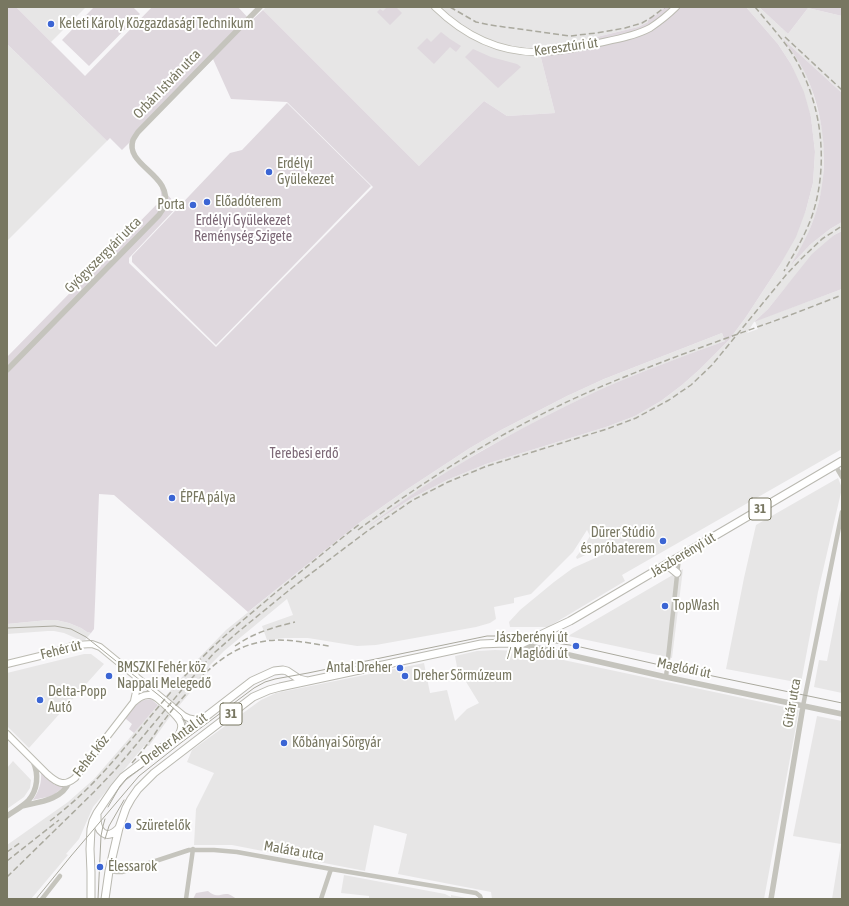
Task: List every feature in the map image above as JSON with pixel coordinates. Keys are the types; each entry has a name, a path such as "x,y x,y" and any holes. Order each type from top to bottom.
{"main road":[{"name":"Keresztúri út","path":"436,7 458,27 481,40 512,50 542,52 570,49 634,34 650,28 676,7"},
{"name":"Jászberényi út","path":"521,644 570,621 842,461"},
{"path":"663,566 670,568 677,573"},
{"name":"Fehér út","path":"7,665 75,645 92,644 100,647 184,716 192,720 205,717"},
{"name":"Dreher Antal út","path":"119,828 131,799 154,773 260,693 307,681 481,644 521,644"},
{"name":"Dreher Antal út","path":"97,813 123,777 252,681 274,671 287,671"},
{"path":"287,671 299,679 307,681"},
{"path":"280,687 288,680 289,677 287,671"},
{"path":"133,702 137,682 136,676"},
{"path":"133,702 141,696 153,696 180,720 181,730 178,736"},
{"name":"Fehér köz","path":"69,782 75,778 133,702"},
{"path":"7,734 54,780 61,783 69,782"},
{"path":"97,813 97,825 102,832 109,834 113,833 119,828"},
{"name":"31","path":"91,899 90,849 93,821 97,813"},
{"name":"31","path":"105,899 109,871 119,828"}],"street":[{"name":"Orbán István utca","path":"132,148 133,140 138,132 260,7"},
{"name":"Gyógyszergyári utca","path":"7,370 159,215 164,206 164,189 161,183 137,159 132,148"},
{"path":"835,465 842,477"},
{"name":"Gitár utca","path":"771,899 803,706 842,512"},
{"path":"666,677 679,557"},
{"name":"Maglódi út","path":"521,644 666,677 842,714"},
{"path":"7,816 22,806 32,796 37,779 36,768 32,759"},
{"name":"Fehér köz","path":"22,806 57,796 67,787 69,782"},
{"path":"186,899 193,850"},
{"name":"Maláta utca","path":"109,871 122,872 184,851 214,850 237,852 478,894 481,899"},
{"path":"321,899 331,869"},
{"path":"42,899 60,876"}],"shaded area":[{"name":"Keleti Károly Közgazdasági Technikum","path":"16,7 86,7 51,42"},
{"path":"266,7 665,7 648,20 648,22 638,27 551,48 541,48 541,58 555,113 507,116 484,101 419,166 263,10"},
{"path":"746,7 759,7 788,34 808,8 842,16 842,93 785,41 799,60 812,90 823,132 824,150 823,185 816,213 806,239 793,263 811,244 830,229 842,222 842,231 834,235 785,288 768,309 755,321 842,289 842,449 622,575 625,581 548,627 510,627 509,622 520,610 573,568 602,555 598,549 577,559 576,557 590,536 587,530 573,552 531,594 514,598 514,603 494,607 496,619 490,623 476,627 376,645 357,646 308,638 267,640 262,626 293,615 287,599 224,651 210,665 205,675 177,708 165,697 195,662 226,630 359,523 406,490 470,448 501,430 567,396 604,379 722,333 725,341 635,375 596,392 550,414 481,451 410,496 375,522 412,498 447,480 486,464 606,427 635,416 661,401 682,385 729,340 780,265 806,210 813,183 815,152 811,117 791,64 778,44","holes":["755,321 758,329 747,333 754,322"]},
{"path":"7,44 107,141 7,241"},
{"path":"838,478 842,488 818,592 801,683 726,669 756,525"},
{"path":"683,569 672,658 568,636"},
{"path":"842,584 842,693 814,687 819,660 827,661"},
{"path":"48,620 69,623 91,633 85,640 80,640 64,633 54,631 7,634 7,624"},
{"path":"477,651 521,651 799,710 764,899 492,899 491,892 398,874 407,834 374,825 365,871 232,845 194,845 196,809 214,773 187,762 192,750 261,700 276,693 424,663 430,693 447,690 455,721 467,709 479,703 457,667 455,656"},
{"name":"Delta-Popp Autó","path":"84,654 91,654 104,664 29,748 7,726 7,673"},
{"path":"158,705 171,715 149,746 144,746 93,807 79,839 66,854 68,855 31,899 7,899 7,845 68,802 94,779"},
{"path":"817,716 842,721 842,899 832,899 841,844 793,836"},
{"path":"13,761 31,780 30,788 24,797 7,809 7,768"},
{"path":"344,875 445,894 451,897 451,895 471,899 369,899 369,896 341,893"}],"green space":[{"name":"Terebesi erdő","path":"7,7 16,7 85,76 152,7 238,7 251,21 263,10 419,166 484,101 507,116 555,113 541,58 541,48 551,48 638,27 648,22 648,20 665,7 746,7 778,44 791,64 804,92 811,117 815,152 813,183 806,210 796,237 780,265 729,340 682,385 661,401 635,416 606,427 486,464 447,480 412,498 364,529 405,499 501,440 547,415 595,392 725,341 722,333 604,379 567,396 501,430 470,448 359,523 248,612 114,495 99,494 94,629 91,633 69,623 56,620 7,624 7,357 162,199 160,187 178,206 129,258 129,263 216,347 373,187 287,102 231,99 213,59 122,150 110,138 107,141 7,44"},
{"path":"94,7 133,7 140,14 89,66 62,40"},
{"path":"387,7 398,7 397,8 402,13 390,25 377,12 380,9 383,11"},
{"path":"759,7 842,7 842,16 808,8 788,34"},
{"path":"441,32 461,46 456,52 450,47 434,64 417,48 427,38 431,42"},
{"path":"783,39 842,93 842,222 830,229 811,244 791,265 805,239 816,212 823,178 824,160 818,108 801,65"},
{"path":"473,49 491,57 517,64 521,67 498,88 465,57"},
{"name":"Erdélyi Gyülekezet Reménység Szigete","path":"287,103 371,186 216,345 132,262 132,256 230,153 242,150"},
{"path":"842,231 842,289 754,322 768,309 812,254 834,235"},
{"path":"151,699 158,705 134,733 129,729 132,724 126,719 126,716 140,702"},
{"path":"41,772 55,785 65,786 52,796 33,800 40,786"},
{"path":"208,891 214,895 228,894 237,899 193,899 196,893"}],"tram line":[{"path":"7,628 55,626 71,629 86,637 161,697 181,715 186,723 186,728 183,737 179,741"},
{"path":"36,899 139,776 254,688 275,679 487,636 510,636 576,646 842,703"},
{"path":"108,807 120,786 127,778 143,767"},
{"path":"105,839 109,826 124,800"},
{"path":"98,899 101,836 105,819"}],"railway":[{"path":"450,7 476,22 570,36 625,28 642,23 665,7"},
{"path":"755,7 787,46 805,78 812,98 820,138 821,159 817,199 811,219 784,271"},
{"path":"785,37 842,90"},
{"path":"7,877 115,770 214,653 293,587 366,532 413,500 448,482 487,466 607,429 636,418 669,400 691,385 712,365 786,275 822,239 842,226"},
{"path":"358,530 416,489 477,450 572,399 664,361 842,295"},
{"path":"50,821 89,787 181,680 214,646 233,628 361,523"},
{"path":"235,646 249,637 295,622"},
{"path":"132,763 183,697 210,669 228,655 248,645 277,640 329,646"},
{"path":"7,861 59,820"},
{"path":"7,852 21,842"}],"place":[{"name":"Keleti Károly Közgazdasági Technikum","path":"51,24"},
{"name":"Erdélyi Gyülekezet","path":"269,172"},
{"name":"Előadóterem","path":"207,202"},
{"name":"Porta","path":"193,205"},
{"name":"ÉPFA pálya","path":"172,498"},
{"name":"Dürer Stúdió és próbaterem","path":"663,541"},
{"name":"TopWash","path":"665,606"},
{"name":"Jászberényi út / Maglódi út","path":"576,646"},
{"name":"Antal Dreher","path":"400,668"},
{"name":"BMSZKI Fehér köz Nappali Melegedő","path":"109,676"},
{"name":"Dreher Sörmúzeum","path":"405,676"},
{"name":"Delta-Popp Autó","path":"40,700"},
{"name":"Kőbányai Sörgyár","path":"284,743"},
{"name":"Szüretelők","path":"128,826"},
{"name":"Élessarok","path":"100,867"}]}
